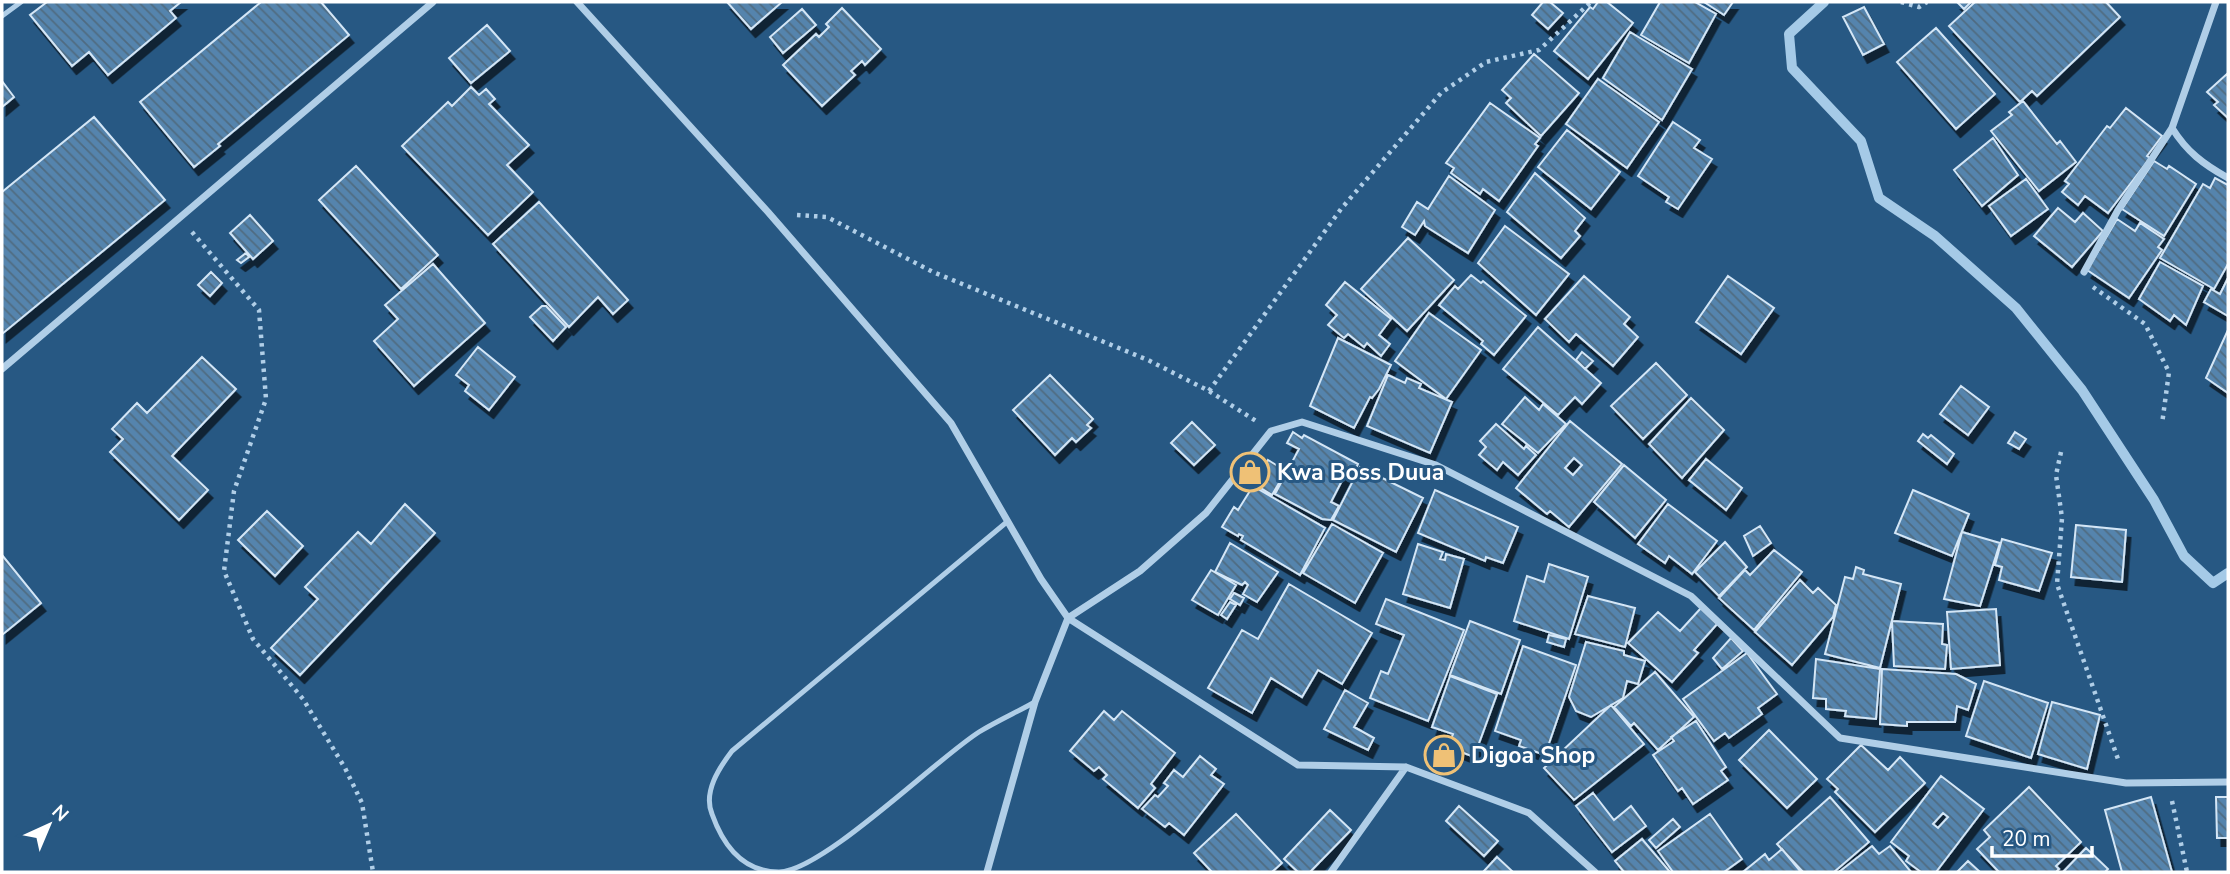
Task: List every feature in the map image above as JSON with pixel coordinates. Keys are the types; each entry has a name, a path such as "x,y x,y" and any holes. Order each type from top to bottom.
{"street":[{"path":"2,369 433,2"},
{"path":"577,2 768,212 951,424 1068,618 1298,765 1406,766 1529,813 1595,872"},
{"path":"2084,272 2107,228 2172,128 2216,2"},
{"path":"2172,128 2184,147 2201,163 2228,178"},
{"path":"987,872 1035,702 1068,618 1140,571 1206,513 1271,431 1302,422 1436,465 1691,596 1840,738 2126,783 2228,782"},
{"path":"1331,872 1406,766"}],"lane":[{"path":"2,16 20,2"},
{"path":"1008,521 732,751 716,772 709,808 722,843 750,866 780,872 817,859 979,732 1035,702"}],"path":[{"path":"1209,391 1341,209 1441,93 1486,61 1539,50 1591,2"},
{"path":"1902,2 1919,7 1927,2"},
{"path":"768,212 827,217 933,272 1148,360 1209,391 1271,431"},
{"path":"180,219 260,310 266,399 234,491 224,571 253,639 303,699 345,768 362,803 373,872"},
{"path":"2084,272 2092,286 2144,324 2169,372 2162,424"},
{"path":"2061,452 2056,475 2062,518 2057,584 2126,783"},
{"path":"2168,782 2187,872"}],"building":[{"path":"47,2 181,2 170,11 176,18 108,75 89,52 72,66 30,15"},
{"path":"261,2 321,2 349,35 194,167 140,102"},
{"path":"727,2 782,2 751,29"},
{"path":"1543,2 1550,2 1563,13 1548,29 1532,15"},
{"path":"1598,2 1607,2 1633,23 1588,79 1554,51 1590,7 1593,9"},
{"path":"1660,2 1695,2 1716,14 1689,63 1641,35"},
{"path":"1704,2 1733,2 1724,15"},
{"path":"1957,2 1971,2 1964,9"},
{"path":"1975,2 2106,2 2120,17 2037,96 2032,91 2020,102 1949,26"},
{"path":"1864,7 1884,44 1863,55 1843,17"},
{"path":"842,8 881,49 865,65 862,61 851,71 855,75 822,106 783,65 816,34 819,37 829,27 826,24"},
{"path":"802,9 816,25 783,53 770,37"},
{"path":"487,25 510,51 471,83 449,58"},
{"path":"1936,28 1995,94 1956,129 1897,62"},
{"path":"1630,32 1692,69 1662,120 1603,78"},
{"path":"1534,54 1579,93 1541,136 1506,103 1511,98 1502,90"},
{"path":"2228,73 2228,118 2214,105 2218,102 2207,92"},
{"path":"1598,79 1659,122 1627,168 1566,124"},
{"path":"2,81 14,97 2,107"},
{"path":"471,87 479,95 486,89 495,99 489,104 529,145 507,165 533,192 488,235 402,146 448,102 452,106"},
{"path":"2023,101 2057,144 2060,141 2076,162 2039,191 1991,131 2012,115 2009,112"},
{"path":"1490,103 1540,138 1535,144 1538,146 1499,201 1483,189 1480,194 1451,173 1454,168 1446,163"},
{"path":"2126,108 2162,136 2147,156 2150,158 2108,213 2085,196 2078,205 2062,192 2069,184 2065,181 2107,126 2110,128"},
{"path":"94,117 165,200 2,334 2,192"},
{"path":"1673,122 1700,140 1694,148 1712,159 1678,209 1666,202 1669,197 1638,176"},
{"path":"1567,130 1620,172 1591,209 1538,167"},
{"path":"1993,138 2018,175 1982,206 1954,170"},
{"path":"2154,161 2167,169 2169,166 2196,184 2164,236 2122,209"},
{"path":"356,166 438,255 401,289 319,200"},
{"path":"1535,173 1585,218 1575,231 1580,236 1561,258 1507,212"},
{"path":"1449,176 1495,210 1468,253 1425,226 1424,221 1415,235 1402,227 1417,202 1428,209"},
{"path":"2215,178 2228,185 2228,264 2214,289 2160,258 2203,184 2210,188"},
{"path":"2026,179 2048,209 2011,236 1989,206"},
{"path":"539,202 628,300 613,314 598,297 569,327 493,244"},
{"path":"2058,208 2075,222 2083,213 2103,231 2072,267 2034,236"},
{"path":"250,215 273,241 253,259 230,233"},
{"path":"2117,219 2135,231 2140,223 2164,239 2158,247 2162,250 2129,298 2087,270"},
{"path":"1505,226 1569,274 1536,315 1478,263"},
{"path":"1408,238 1454,280 1407,331 1361,289"},
{"path":"246,253 249,257 241,263 237,260"},
{"path":"2160,262 2203,286 2186,325 2174,315 2170,321 2139,299"},
{"path":"433,264 485,323 414,386 374,341 398,319 385,305"},
{"path":"211,272 222,283 210,296 198,285"},
{"path":"1471,275 1481,283 1483,281 1526,316 1494,355 1481,344 1483,341 1439,305 1455,286 1458,289"},
{"path":"1584,276 1630,317 1624,324 1638,337 1613,366 1576,334 1569,342 1545,319"},
{"path":"1728,276 1774,308 1741,354 1696,322"},
{"path":"2228,278 2228,316 2204,302 2211,289 2220,294"},
{"path":"1345,282 1391,319 1379,335 1390,344 1381,356 1367,343 1364,347 1348,334 1344,338 1328,325 1337,315 1326,305"},
{"path":"542,306 546,306 566,327 553,341 530,317"},
{"path":"1429,313 1481,350 1446,399 1395,361"},
{"path":"1538,327 1601,383 1582,404 1575,397 1558,415 1503,369"},
{"path":"2228,330 2228,393 2206,378"},
{"path":"1338,338 1391,365 1354,428 1310,406"},
{"path":"478,347 515,377 489,410 465,391 469,385 456,375"},
{"path":"1582,352 1593,361 1585,369 1576,360"},
{"path":"202,357 236,389 172,456 208,490 179,520 110,452 123,439 112,429 137,403 147,413"},
{"path":"1656,363 1687,395 1643,439 1611,406"},
{"path":"1050,375 1093,419 1087,425 1091,428 1076,442 1072,438 1055,455 1013,410"},
{"path":"1388,375 1405,383 1407,378 1421,384 1419,388 1452,402 1430,453 1367,426"},
{"path":"1961,386 1989,407 1968,435 1940,414"},
{"path":"1525,397 1539,410 1543,404 1566,424 1538,453 1502,424"},
{"path":"1691,398 1724,430 1682,478 1649,444"},
{"path":"1570,421 1622,464 1569,527 1550,511 1547,514 1516,488","holes":["1574,458 1582,465 1573,475 1565,468"]},
{"path":"1192,422 1215,445 1194,465 1171,443"},
{"path":"1496,424 1524,449 1526,446 1536,455 1518,475 1503,462 1497,470 1479,455 1486,447 1480,441"},
{"path":"1293,432 1302,438 1304,435 1358,464 1355,471 1349,467 1331,502 1339,506 1331,520 1322,519 1275,494 1299,449 1287,443"},
{"path":"2015,432 2026,439 2019,449 2008,443"},
{"path":"1923,434 1928,438 1931,435 1954,454 1947,464 1918,441"},
{"path":"1706,459 1742,488 1726,510 1689,480"},
{"path":"1268,460 1286,471 1272,495 1254,484"},
{"path":"1624,465 1666,500 1635,538 1594,502"},
{"path":"1360,467 1423,498 1396,552 1333,520"},
{"path":"1253,486 1325,528 1300,575 1241,540 1243,536 1222,527 1234,507 1238,510"},
{"path":"1435,490 1518,527 1503,563 1486,557 1485,561 1418,533"},
{"path":"1913,490 1969,514 1952,556 1895,533"},
{"path":"405,504 435,533 300,675 271,648 318,599 305,587 358,532 371,544"},
{"path":"1668,504 1717,541 1692,574 1669,556 1665,563 1638,544"},
{"path":"267,511 303,546 275,576 238,540"},
{"path":"1332,524 1383,553 1355,603 1303,573"},
{"path":"2076,525 2126,530 2122,582 2071,577"},
{"path":"1760,526 1771,543 1753,556 1744,536"},
{"path":"1962,532 2000,543 1980,606 1944,599"},
{"path":"2002,539 2052,553 2039,591 1999,580 2002,567 1995,565"},
{"path":"1725,542 1747,567 1719,596 1695,572"},
{"path":"1230,543 1278,572 1257,602 1243,594 1248,585 1245,582 1242,585 1215,572"},
{"path":"1418,544 1443,552 1440,559 1445,560 1446,554 1464,559 1450,608 1403,594"},
{"path":"1774,550 1802,572 1754,630 1719,598 1745,570 1750,575"},
{"path":"2,555 41,603 2,635"},
{"path":"1549,564 1588,577 1569,639 1514,621 1527,576 1544,582"},
{"path":"1856,567 1864,570 1863,574 1901,584 1880,668 1825,654 1845,577 1853,579"},
{"path":"1211,570 1236,585 1218,615 1192,600"},
{"path":"1800,580 1813,593 1818,588 1836,605 1833,617 1792,665 1755,632"},
{"path":"1289,584 1372,633 1342,684 1318,670 1302,697 1271,678 1252,713 1208,688 1242,630 1258,639"},
{"path":"1234,593 1244,598 1240,605 1230,599"},
{"path":"1588,596 1635,608 1625,647 1575,634"},
{"path":"1386,599 1464,630 1428,721 1370,698 1381,671 1388,674 1404,635 1376,624"},
{"path":"1230,602 1236,605 1227,619 1221,615"},
{"path":"1701,608 1718,623 1694,650 1698,653 1672,682 1628,643 1658,612 1680,631"},
{"path":"1996,609 2000,665 1951,669 1947,612"},
{"path":"1470,621 1520,640 1501,694 1450,675"},
{"path":"1892,621 1943,624 1942,644 1947,645 1945,669 1894,666"},
{"path":"1549,635 1566,639 1564,647 1547,642"},
{"path":"1731,638 1743,651 1722,669 1713,658"},
{"path":"1586,642 1624,651 1624,655 1645,661 1638,684 1627,681 1623,698 1591,717 1576,711 1569,697"},
{"path":"1523,646 1576,665 1545,755 1519,746 1521,740 1495,731"},
{"path":"1747,653 1777,694 1758,708 1762,714 1729,738 1725,733 1714,741 1683,699"},
{"path":"1816,659 1880,669 1876,719 1845,716 1846,711 1826,709 1826,699 1813,698"},
{"path":"1882,669 1956,674 1976,684 1968,710 1957,706 1955,722 1907,722 1907,726 1880,724"},
{"path":"1655,672 1694,717 1658,750 1634,723 1631,726 1614,707"},
{"path":"1450,676 1497,694 1474,757 1448,747 1453,734 1432,727"},
{"path":"1984,681 2048,703 2031,758 1966,736"},
{"path":"1345,690 1368,703 1354,727 1374,738 1368,750 1324,729"},
{"path":"2052,702 2100,715 2087,769 2038,754"},
{"path":"1611,705 1644,744 1574,800 1544,768"},
{"path":"1104,711 1114,720 1122,711 1175,753 1151,784 1155,788 1138,808 1103,779 1107,775 1099,767 1094,771 1070,751"},
{"path":"1696,721 1726,767 1721,771 1728,780 1693,804 1682,788 1678,791 1653,755 1674,741 1671,737"},
{"path":"1769,730 1817,779 1787,808 1739,760"},
{"path":"1861,745 1888,770 1900,757 1925,783 1875,832 1835,792 1838,789 1827,779"},
{"path":"1200,756 1216,769 1211,775 1224,784 1184,835 1169,823 1165,827 1142,809 1168,786 1164,783 1174,770 1183,777"},
{"path":"1941,776 1984,809 1936,872 1921,872 1906,861 1909,856 1891,842","holes":["1943,813 1948,817 1938,828 1933,824"]},
{"path":"2029,787 2081,842 2056,866 2059,869 2056,872 1999,872 1977,849 1990,837 1984,830"},
{"path":"1593,793 1614,820 1631,806 1646,826 1612,852 1576,806"},
{"path":"1830,797 1869,842 1834,872 1803,872 1777,844"},
{"path":"2151,797 2172,872 2122,872 2105,810"},
{"path":"2216,797 2228,797 2228,838 2217,838"},
{"path":"1459,806 1498,841 1484,856 1446,821"},
{"path":"1330,810 1351,830 1310,872 1298,872 1284,859"},
{"path":"1236,814 1282,863 1272,872 1212,872 1194,853"},
{"path":"1710,814 1742,859 1724,872 1673,872 1658,851"},
{"path":"1673,819 1680,827 1656,848 1649,840"},
{"path":"1642,839 1670,872 1624,872 1615,861"},
{"path":"1872,846 1879,854 1890,846 1911,872 1839,872"},
{"path":"2086,848 2108,869 2105,872 2063,872"},
{"path":"1782,849 1801,872 1743,872 1765,854 1769,860"},
{"path":"1497,857 1513,872 1483,872"},
{"path":"1968,861 1980,872 1957,872"}],"waterway":[{"path":"1824,2 1789,34 1792,68 1861,141 1879,198 1935,236 2016,308 2082,390 2154,500 2184,556 2213,583 2228,573"}],"place":[{"name":"Kwa Boss Duua","path":"1250,472"},
{"name":"Digoa Shop","path":"1444,755"}]}
